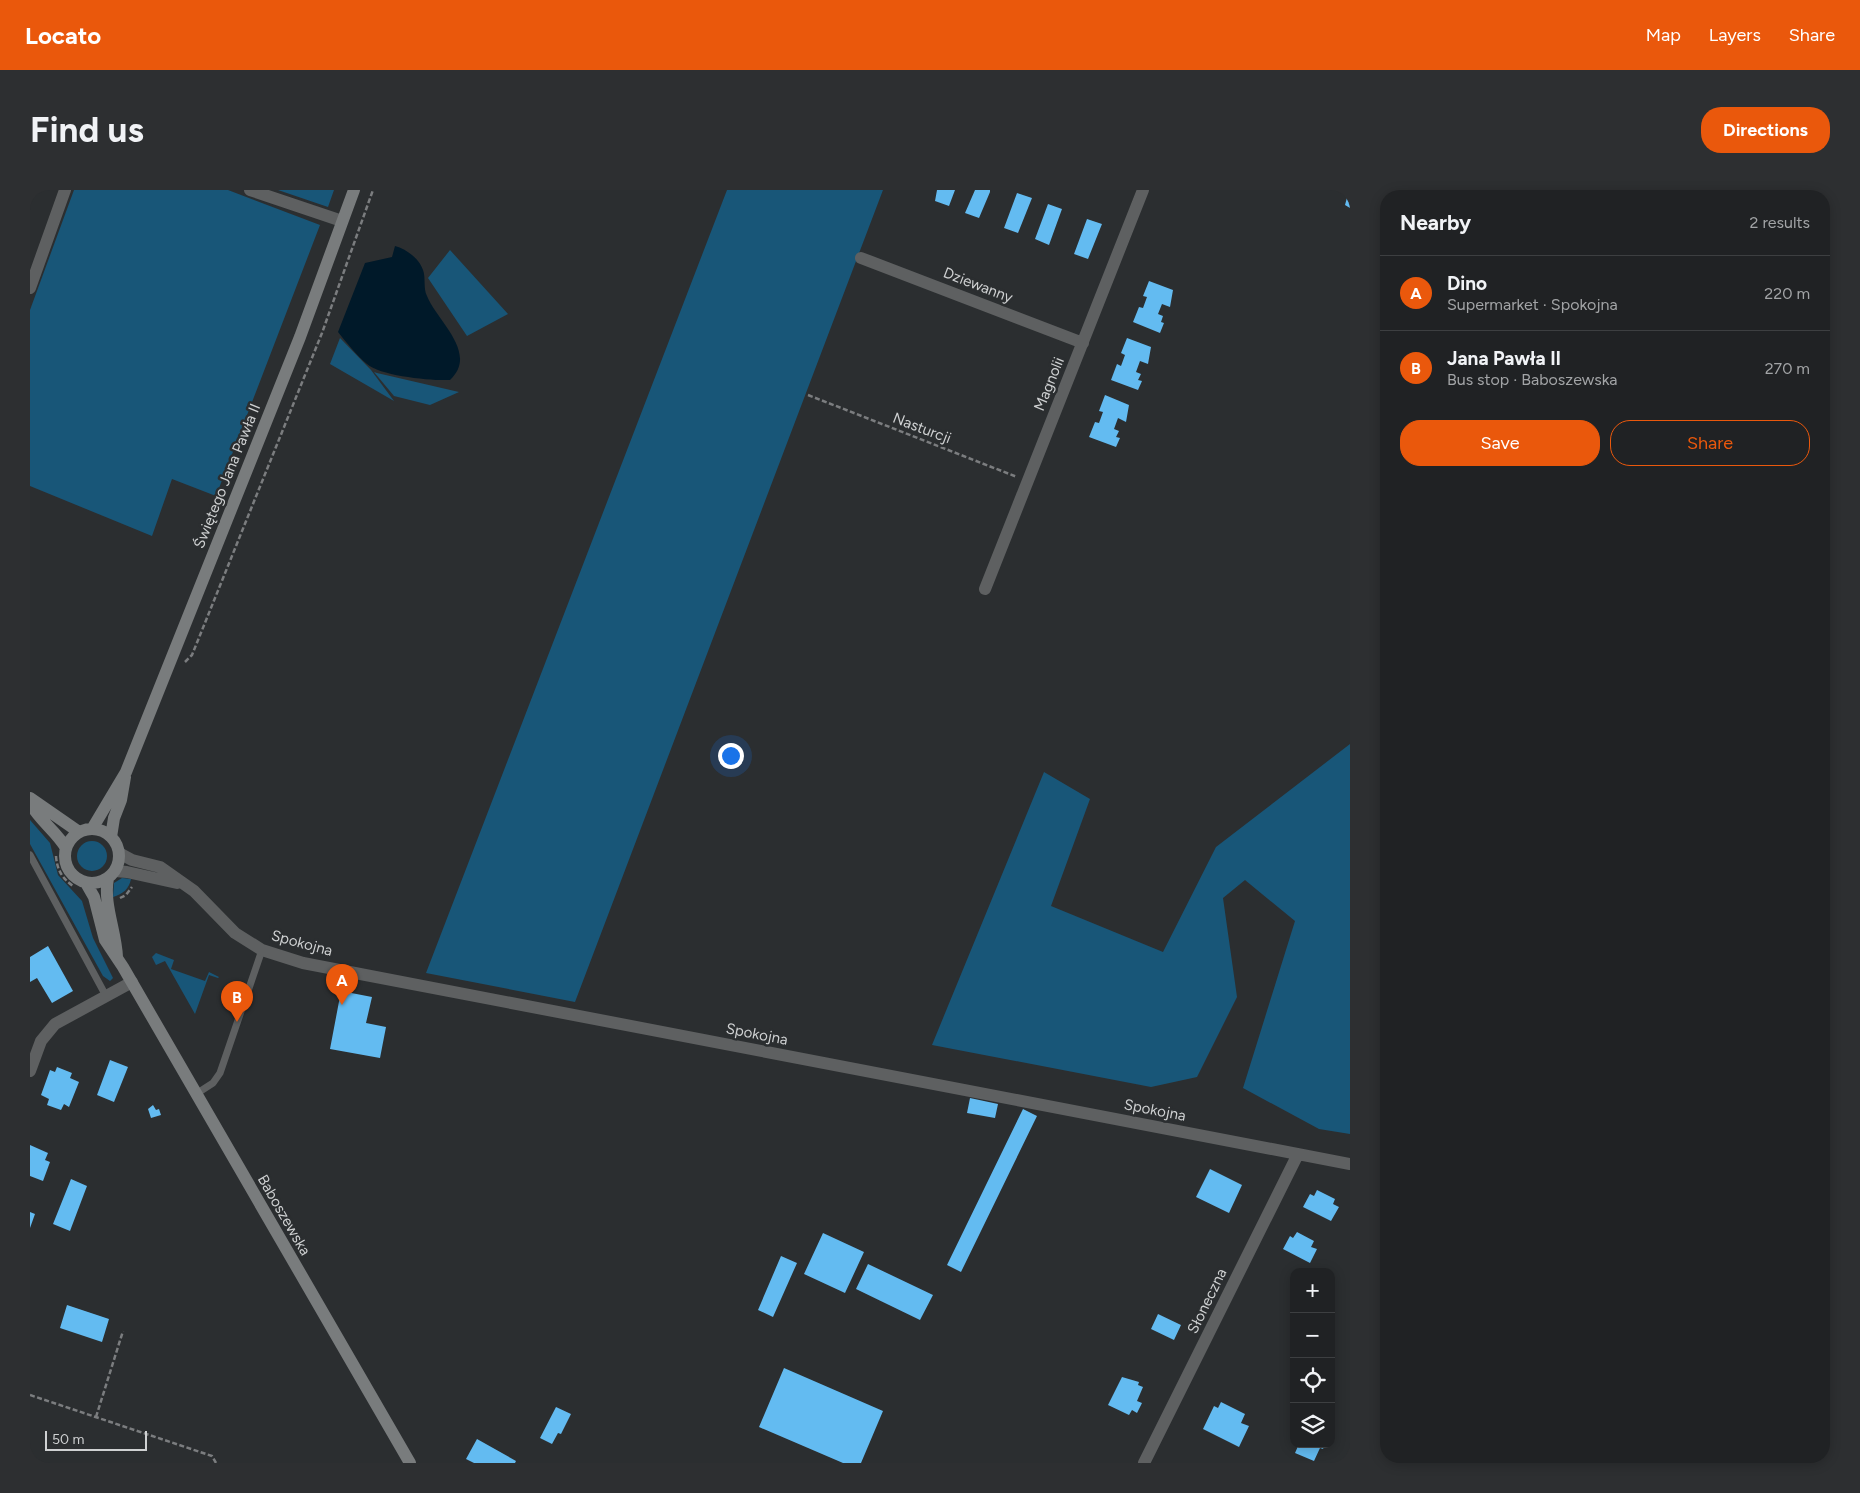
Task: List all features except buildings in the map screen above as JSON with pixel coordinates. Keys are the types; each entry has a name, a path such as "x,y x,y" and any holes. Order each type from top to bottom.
{"street":[{"path":"30,288 65,190"},
{"path":"250,190 342,221"},
{"name":"Świętego Jana Pawła II","path":"111,837 126,772 300,337 354,190"},
{"name":"Magnolii","path":"985,589 1143,190"},
{"name":"Dziewanny","path":"861,258 1082,344"},
{"name":"Świętego Jana Pawła II","path":"86,830 126,772"},
{"path":"30,798 86,830 106,833 111,837 119,853 111,875 94,884 86,883 72,876 68,870 64,855 74,836 86,830"},
{"path":"30,803 37,815 66,848"},
{"name":"Spokojna","path":"119,853 132,860 160,867 194,891 235,933 262,950 303,963 1350,1164"},
{"name":"Spokojna","path":"111,875 136,873 182,884"},
{"name":"Baboszewska","path":"111,875 108,901 116,937 117,957"},
{"name":"Baboszewska","path":"86,883 94,897 105,940 132,982 410,1463"},
{"path":"30,1071 47,1031 55,1024 132,982"},
{"name":"Słoneczna","path":"1144,1463 1298,1154"}],"lane":[{"path":"30,855 106,996"},
{"path":"196,1094 213,1083 220,1073 262,950"}],"path":[{"path":"182,665 192,655 322,333 374,190"},
{"name":"Nasturcji","path":"808,395 1028,481"},
{"path":"108,901 126,895 133,884 136,873"},
{"path":"96,1417 123,1332"},
{"path":"30,1395 212,1456 216,1463"}],"shaded area":[{"path":"74,190 228,190 320,225 216,496 172,479 152,536 30,486 30,310"},
{"path":"278,190 334,190 328,207"},
{"path":"727,190 883,190 575,1002 426,973"},
{"path":"395,246 412,255 421,266 424,273 427,296 458,348 460,359 458,370 450,380 431,380 383,372 367,364 359,357 338,332 365,263 392,257"},
{"path":"450,250 508,314 467,336 428,278"},
{"path":"340,338 371,370 394,401 330,364"},
{"path":"374,372 459,392 430,405 394,396"},
{"path":"1350,744 1350,1134 1319,1129 1243,1088 1295,921 1245,880 1223,898 1237,997 1197,1077 1151,1087 932,1045 1044,772 1090,799 1051,906 1163,952 1216,847"},
{"path":"30,820 50,843 58,875 82,901 93,938 113,978 110,981 103,976 30,844"},
{"path":"92,841 103,845 107,856 103,867 92,871 81,867 77,856 81,845"},
{"path":"122,878 131,879 129,886 123,893 113,897 114,883"},
{"path":"156,953 174,960 171,969 205,981 209,972 219,977 209,975 195,1014 165,961 156,965 152,957"}],"place":[{"name":"Dino","path":"342,1005"},
{"name":"Jana Pawła II","path":"237,1022"}]}
